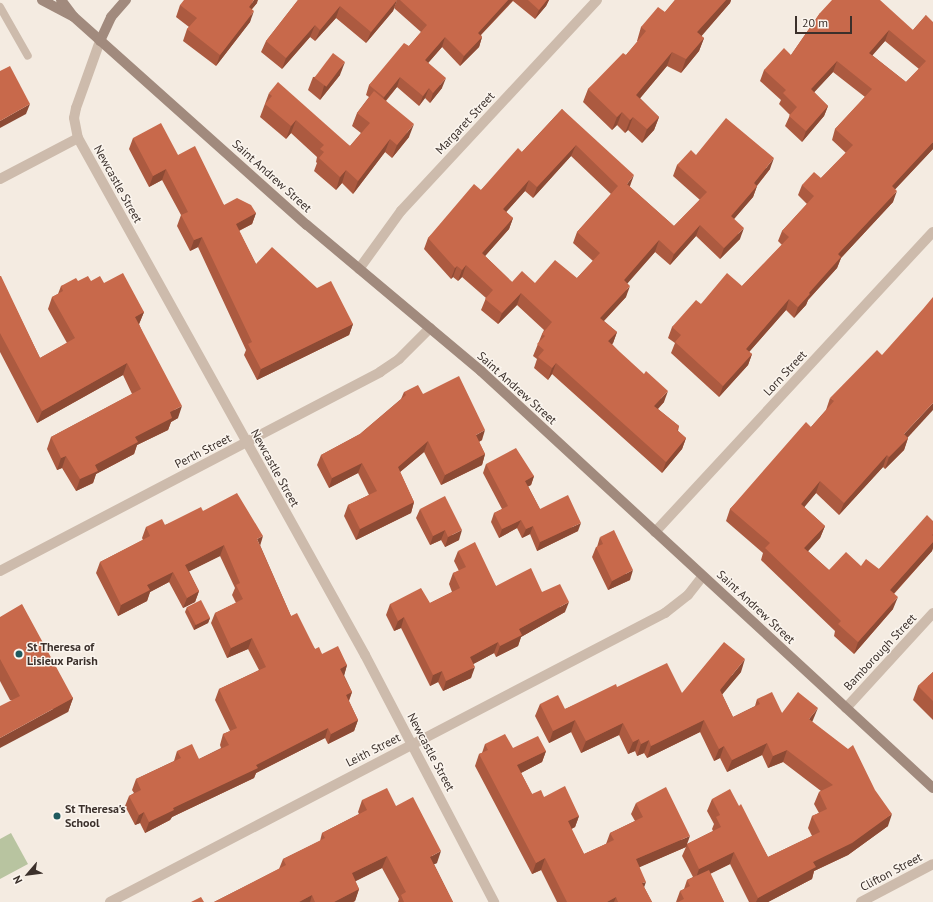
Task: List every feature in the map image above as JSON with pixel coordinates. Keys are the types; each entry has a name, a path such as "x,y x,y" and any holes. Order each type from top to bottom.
{"street":[{"name":"Saint Andrew Street","path":"42,0 74,18 359,269 481,371 933,788"},
{"name":"Saint Andrew Street","path":"62,0 74,18"},
{"path":"100,41 111,17 126,0"},
{"name":"Margaret Street","path":"359,269 401,211 597,0"},
{"name":"Newcastle Street","path":"100,41 75,113 78,138 412,745 494,902"},
{"path":"0,179 78,138"},
{"name":"Lorn Street","path":"655,532 933,232"},
{"name":"Perth Street","path":"0,571 247,443 390,366 430,328"},
{"name":"Leith Street","path":"110,902 665,613 688,595 703,576"},
{"name":"Bamborough Street","path":"846,708 933,614"},
{"name":"Clifton Street","path":"861,902 933,864"}],"lane":[{"path":"0,6 28,56"}],"green space":[{"path":"11,833 28,864 0,879 0,839"}],"building":[{"path":"184,0 254,0 249,7 254,11 220,55 187,29 197,18 180,5"},
{"path":"298,0 397,0 371,32 340,6 320,30 315,25 286,58 266,41"},
{"path":"400,0 508,0 478,33 482,37 464,56 445,37 425,60 446,78 433,93 429,88 423,96 400,77 384,97 369,85 404,43 409,46 427,25"},
{"path":"528,0 547,0 539,10"},
{"path":"675,0 726,0 697,32 704,38 686,59 672,52 636,95 659,117 647,129 633,117 630,120 622,112 617,117 588,89 623,53 626,55 646,31 641,27 658,7 665,12"},
{"path":"832,0 880,0 913,30 926,15 933,22 933,142 892,186 897,191 838,254 841,257 809,293 810,294 798,307 789,299 746,349 752,354 723,386 675,342 681,335 672,327 696,300 701,304 727,273 742,286 789,237 782,231 814,196 802,185 814,172 821,178 853,145 835,129 872,89 837,61 811,89 828,106 806,131 789,116 797,107 783,93 786,90 764,70 784,48 791,55 820,13","holes":["889,30 926,61 906,82 869,53"]},
{"path":"333,53 345,62 326,87 314,78"},
{"path":"10,66 30,104 0,121 0,71"},
{"path":"278,82 350,146 370,123 357,113 374,91 414,124 397,145 390,139 358,181 346,170 340,177 319,158 324,152 320,149 324,145 296,120 291,126 265,104 272,96 269,93"},
{"path":"562,109 634,175 627,184 674,226 707,192 677,165 691,150 696,155 726,118 774,158 754,183 757,186 731,216 744,228 724,248 700,225 674,254 659,240 624,280 630,286 600,318 617,332 608,341 644,374 646,371 668,391 654,406 679,426 677,430 686,438 666,462 556,363 552,368 538,357 544,350 537,344 545,336 542,334 552,322 521,293 502,313 485,299 493,290 466,265 462,270 457,266 455,268 428,238 474,184 481,190 518,148 522,152","holes":["576,145 618,186 577,232 600,253 577,278 555,260 535,283 522,271 512,282 482,253 513,218 503,209 529,180 537,187"]},
{"path":"161,123 178,155 195,146 224,205 237,198 251,205 256,213 236,224 256,264 272,247 317,288 331,281 353,324 261,369 248,344 252,342 202,237 194,240 181,215 188,212 166,169 153,176 133,138"},
{"path":"123,273 144,312 135,317 182,406 170,412 172,418 135,437 138,442 95,465 98,471 80,479 66,456 61,458 51,437 141,389 127,363 42,411 0,333 0,276 40,358 75,338 52,297 63,291 61,286 76,278 78,281 88,276 91,281 100,276 104,283"},
{"path":"933,297 933,403 904,434 908,438 889,457 887,455 844,503 820,481 801,504 825,526 804,548 829,570 846,552 861,566 866,559 879,569 927,515 933,521 933,542 890,590 898,597 858,642 838,624 841,621 765,548 770,543 730,509 806,422 811,427 834,401 830,398 877,350 882,355"},
{"path":"459,376 485,430 476,435 485,454 445,475 428,441 398,467 414,502 360,529 348,505 377,491 362,463 332,478 321,455 360,434 406,395 404,392 418,385 423,394"},
{"path":"516,448 534,476 525,481 540,509 568,495 581,523 540,542 533,526 526,529 521,520 502,529 494,513 508,506 486,464"},
{"path":"237,493 263,536 257,539 291,616 297,613 315,649 319,647 322,654 338,646 347,665 340,669 352,692 346,695 358,720 331,734 328,728 256,765 258,768 173,808 174,810 149,822 144,812 139,815 129,796 141,790 136,779 181,758 177,751 192,744 199,759 229,745 223,734 237,728 219,689 266,667 252,638 231,648 215,613 243,599 236,585 240,583 224,545 185,565 199,591 187,598 173,572 147,585 150,590 121,605 100,562 150,536 146,527 162,519 165,525 201,507 203,511"},
{"path":"445,496 462,530 448,537 445,530 433,536 420,509"},
{"path":"614,530 633,570 612,581 596,547 603,544 600,537"},
{"path":"475,542 496,586 531,568 542,592 560,584 569,602 519,629 522,635 500,646 498,642 470,657 475,667 446,681 442,671 433,675 404,617 398,621 390,604 421,588 430,603 460,588 453,573 466,567 458,551"},
{"path":"201,600 210,618 196,625 187,607"},
{"name":"St Theresa of Lisieux Parish","path":"22,604 73,698 0,738 0,706 20,696 0,659 0,617"},
{"path":"724,642 745,659 720,690 733,717 760,704 757,699 772,692 782,713 798,692 818,708 809,719 848,749 853,745 875,790 892,814 852,843 813,862 816,867 758,898 734,852 699,869 687,844 721,827 716,817 720,815 712,799 730,789 739,806 741,804 768,857 820,832 812,816 827,809 819,792 833,785 787,750 773,756 767,743 732,760 724,746 719,749 704,720 651,746 649,740 641,744 639,739 633,742 623,723 586,741 575,720 553,731 540,704 558,695 565,709 616,684 617,687 667,663 682,693"},
{"path":"933,672 933,701 918,686"},
{"path":"505,734 513,748 538,736 546,751 517,765 532,794 541,790 544,797 565,786 579,816 568,821 584,854 614,840 610,833 643,817 636,803 666,787 690,836 636,859 646,882 642,883 652,902 618,902 616,897 607,902 567,902 545,858 536,863 479,754 488,750 485,744"},
{"path":"387,788 396,806 413,797 441,851 430,857 453,902 404,902 401,895 406,892 387,856 352,873 359,889 334,902 315,902 312,895 299,902 214,902 286,865 283,859 325,838 322,833 367,810 362,800"},
{"path":"709,870 724,902 678,902 684,899 680,891 690,886 687,880"},
{"path":"201,897 204,902 191,902"}],"place":[{"name":"St Theresa of Lisieux Parish","path":"19,654"},
{"name":"St Theresa's School","path":"57,816"}]}
